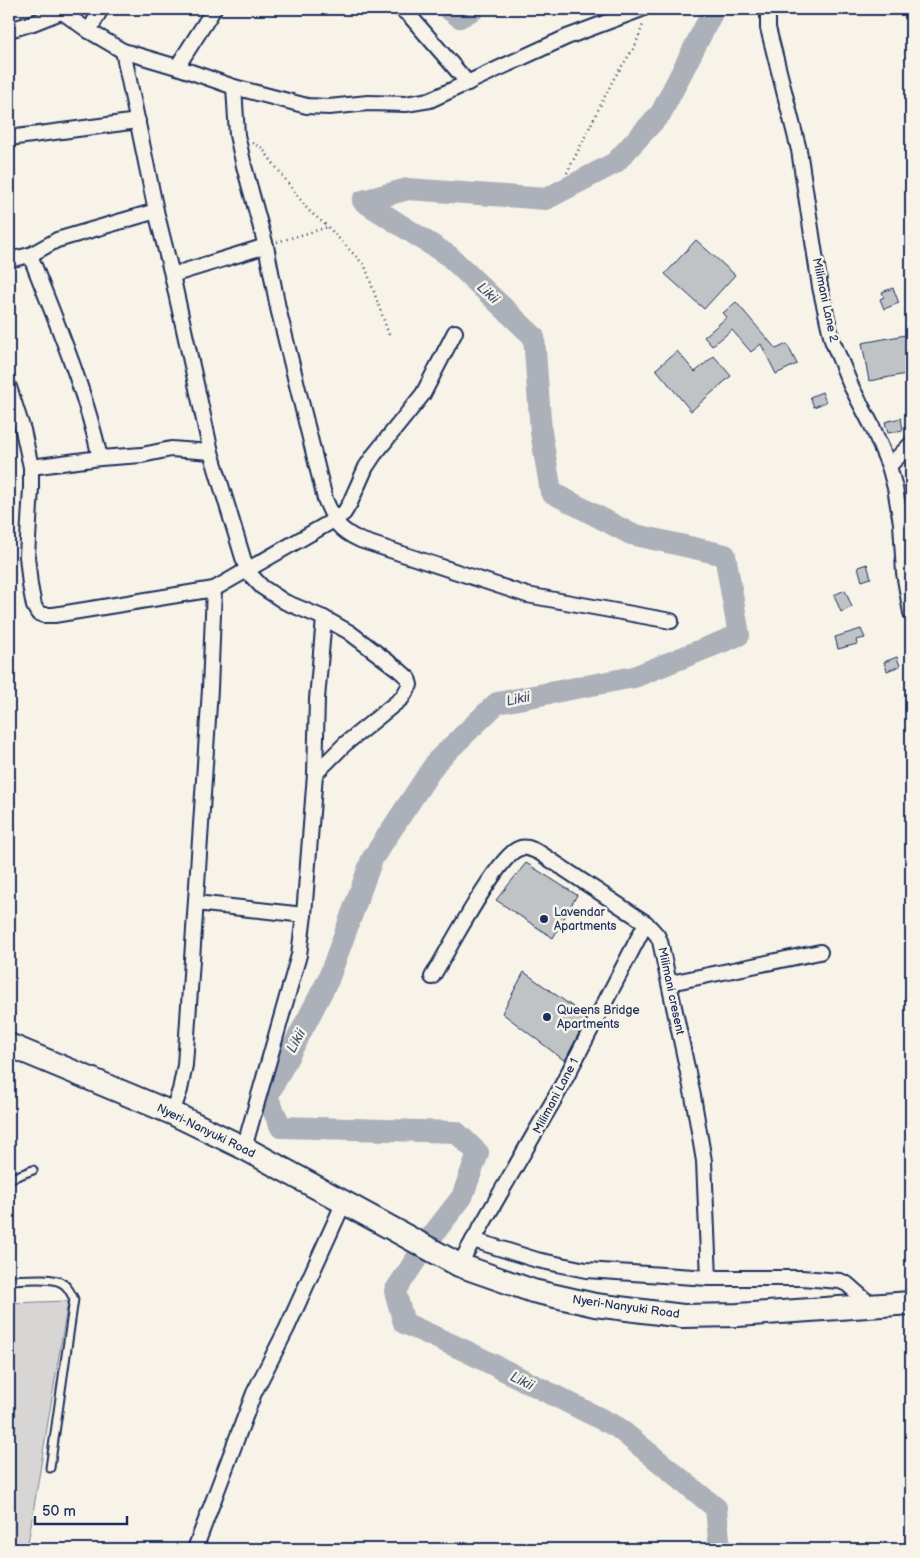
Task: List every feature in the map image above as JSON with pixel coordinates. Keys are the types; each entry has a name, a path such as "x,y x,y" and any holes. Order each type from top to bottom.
{"highway":[{"name":"Nyeri-Nanyuki Road","path":"9,1045 172,1113 244,1148 438,1254 459,1264 534,1291 595,1305 684,1316 738,1315 911,1303"}],"street":[{"path":"89,31 101,9"},
{"path":"177,67 214,9"},
{"path":"401,9 410,16 468,83"},
{"name":"Milimani Lane 2","path":"768,9 768,28 799,150 820,287 832,340 851,386 872,426 889,466 901,523 904,572 911,613"},
{"path":"9,30 33,23 60,10 89,31 123,51 234,87 306,106 329,107 368,103 406,104 430,100 567,37 643,13"},
{"path":"123,51 156,212 172,275 211,452 247,571 262,587 285,602 324,618 349,632 399,670 408,678 410,685 402,698 345,744 315,774"},
{"path":"234,87 237,135 244,166 266,246 278,308 325,499 334,520 346,534 360,540 527,595 671,621"},
{"path":"9,138 138,121"},
{"path":"9,260 30,255 57,240 156,212"},
{"path":"172,275 266,246"},
{"path":"30,255 81,389 100,458"},
{"path":"9,387 23,430 31,467 27,556 34,606 38,613 42,615 54,615 214,589 344,513 366,467 374,454 423,394 455,332"},
{"path":"889,466 911,444"},
{"path":"31,467 100,458 142,455 171,449 211,452"},
{"path":"172,1113 183,1078 210,689 214,589"},
{"path":"244,1148 280,1020 291,989 299,955 315,774 317,699 324,618"},
{"name":"Milimani cresent","path":"432,977 484,890 498,870 517,849 530,848 646,923 660,941 693,1096 704,1161 709,1278"},
{"path":"196,903 304,915"},
{"name":"Milimani Lane 1","path":"459,1264 560,1091 646,923"},
{"path":"670,983 820,952"},
{"path":"195,1549 254,1392 287,1328 344,1202"},
{"path":"473,1240 537,1260 586,1270 709,1278 802,1278 840,1281 847,1284 871,1305"}],"lane":[{"path":"9,1178 33,1170"},
{"path":"9,1280 53,1280 62,1283 74,1299 50,1468"}],"path":[{"path":"567,173 613,80 635,46 643,13"},
{"path":"237,135 262,148 308,210 328,227 365,266 389,335"},
{"path":"266,246 328,227"}],"shaded area":[{"path":"68,1301 27,1549 9,1549 9,1303"}],"building":[{"path":"696,240 735,275 704,309 665,274"},
{"path":"893,288 899,303 884,309 880,299 884,297 882,292"},
{"path":"736,302 776,349 787,344 797,364 776,374 761,344 751,352 732,330 712,346 704,337 727,317 723,313"},
{"path":"911,334 911,373 869,381 862,343"},
{"path":"677,351 695,372 714,356 731,376 691,411 656,369"},
{"path":"822,392 826,402 814,407 810,397"},
{"path":"901,418 903,430 888,433 885,422"},
{"path":"867,564 871,578 862,581 858,567"},
{"path":"845,590 852,607 841,612 834,595"},
{"path":"861,629 865,638 856,640 857,644 838,649 835,637"},
{"path":"897,657 900,666 887,671 884,662"},
{"name":"Lavendar Apartments","path":"526,863 577,895 553,938 496,900"},
{"name":"Queens Bridge Apartments","path":"524,972 587,1017 565,1061 502,1013"}],"waterway":[{"name":"Likii","path":"449,9 460,17 474,9"},
{"name":"Likii","path":"710,9 712,13 661,113 615,163 546,199 408,189 363,201 449,256 534,337 541,432 551,492 631,534 725,555 739,635 634,677 497,703 437,761 372,859 328,980 267,1097 281,1127 456,1132 478,1153 462,1197 431,1237 395,1291 404,1323 468,1352 617,1427 716,1508 720,1549"}],"place":[{"name":"Lavendar Apartments","path":"544,919"},
{"name":"Queens Bridge Apartments","path":"547,1017"}]}
